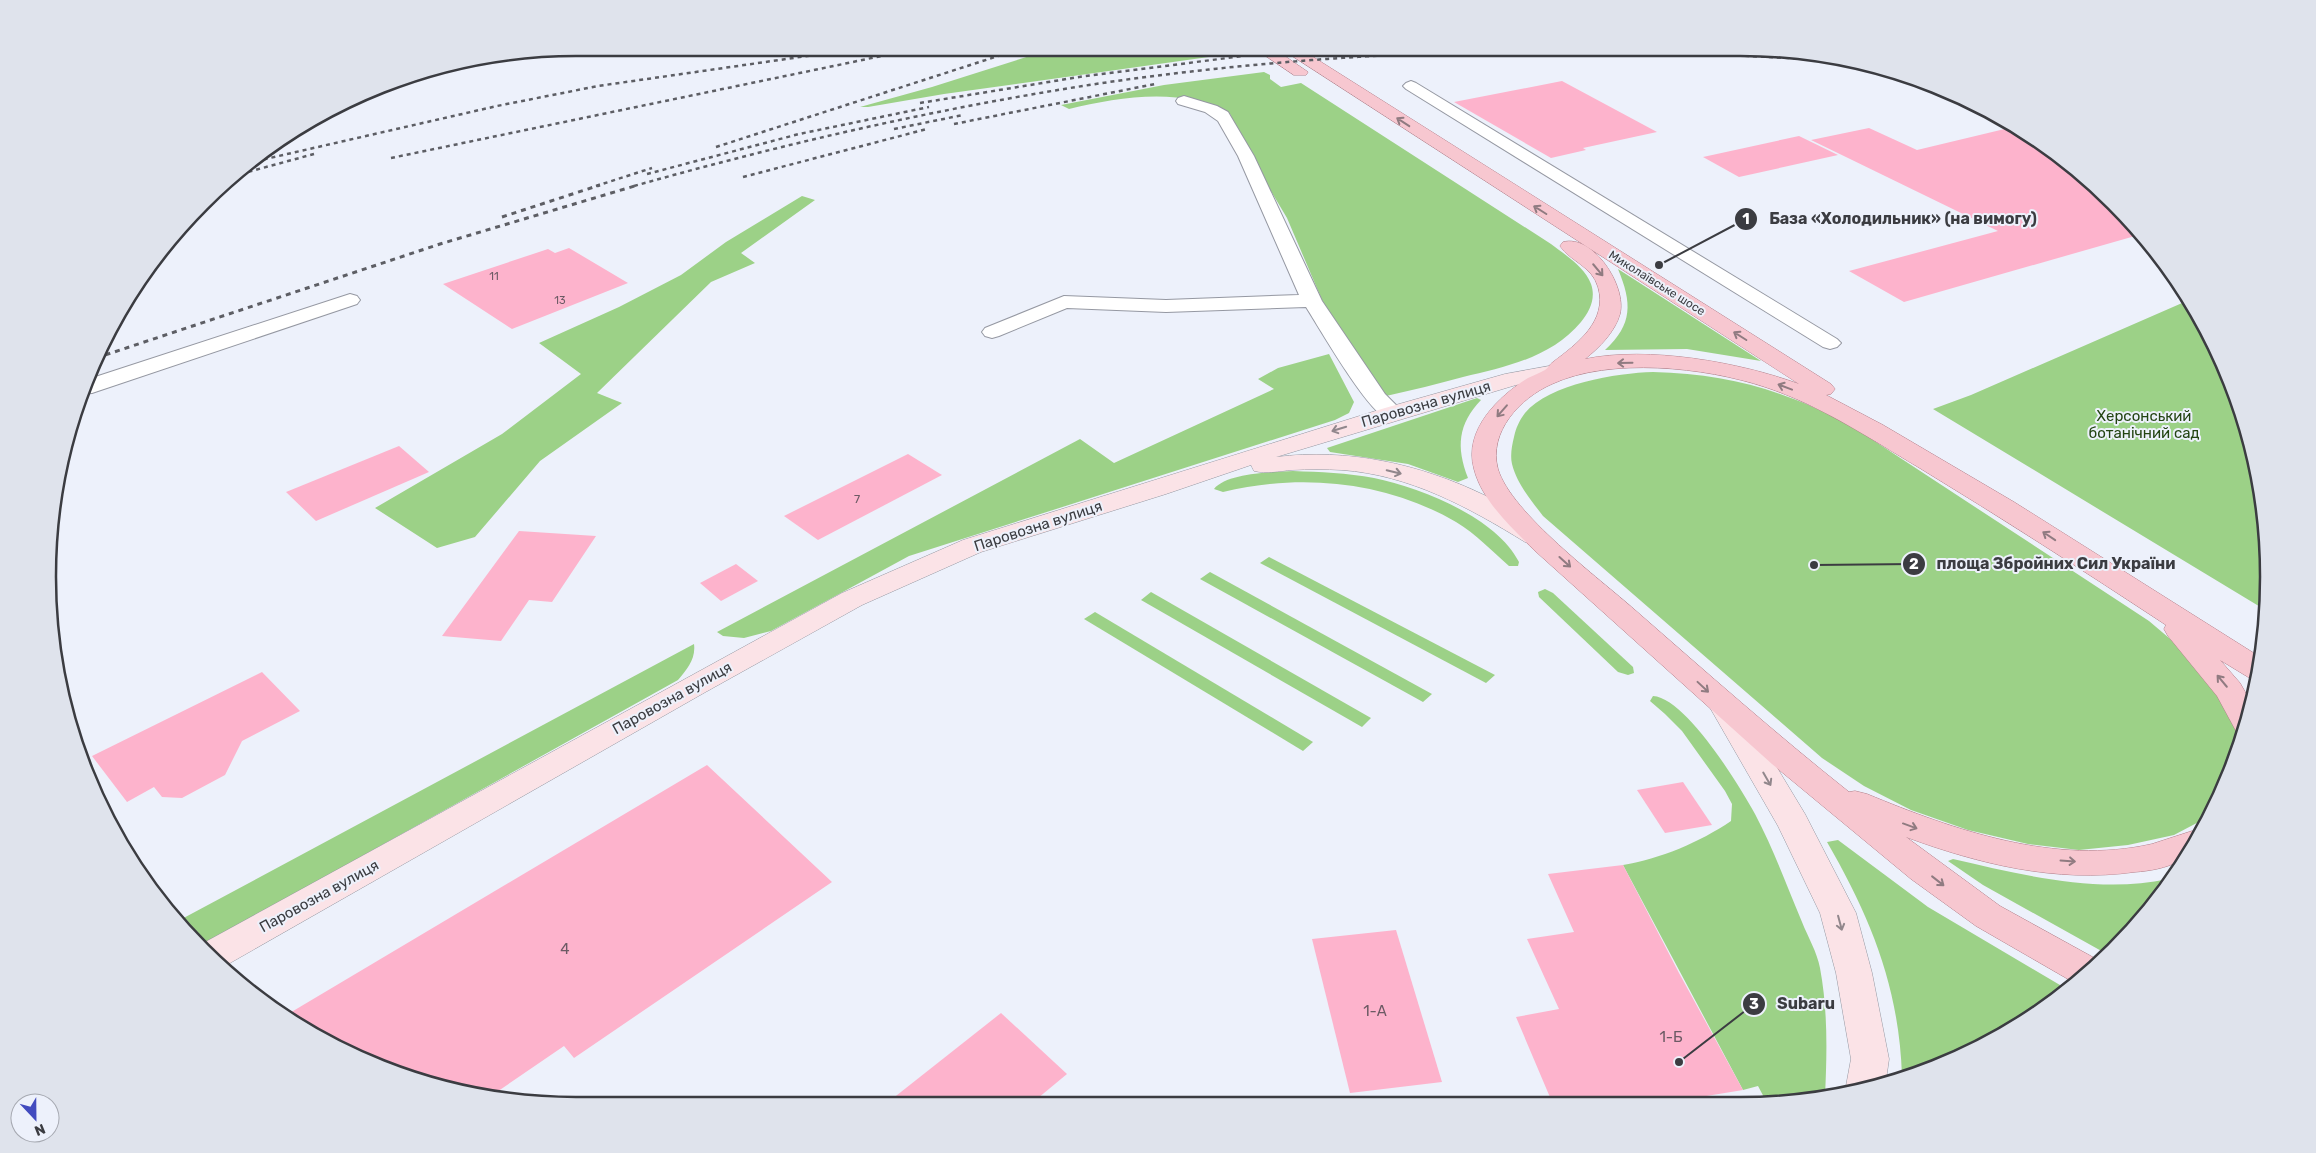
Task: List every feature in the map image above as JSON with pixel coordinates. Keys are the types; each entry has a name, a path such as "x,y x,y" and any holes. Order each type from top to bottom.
{"main road":[{"name":"Миколаївське шосе","path":"1274,56 1560,240 1599,269 1605,279 1611,298 1606,325 1578,355 1555,372 1524,390 1500,411 1488,432 1484,454 1487,474 1506,504 1537,538 1724,706 1817,786"},
{"name":"Миколаївське шосе","path":"1301,56 2026,520"},
{"path":"1555,372 1620,363 1660,363 1705,367 1773,382 1812,397 2026,520 2163,611 2252,666"},
{"name":"Паровозна вулиця","path":"218,953 682,692 852,599 972,546 1157,489 1275,448 1513,379 1555,372"},
{"name":"Паровозна вулиця","path":"1157,489 1234,470 1290,461 1347,462 1411,476 1443,486 1475,501 1537,538"},
{"path":"2163,611 2228,690 2241,713"},
{"path":"1724,706 1793,823 1838,913 1854,974 1870,1059 1867,1081"},
{"path":"1817,786 1887,817 1941,837 2005,853 2098,864 2139,860 2170,853 2183,847"},
{"path":"1817,786 1944,885 1989,916 2082,969"}],"street":[{"path":"1410,86 1830,343"},
{"path":"1184,101 1222,115 1229,125 1246,156 1312,301 1377,399 1393,413"},
{"path":"93,385 350,300"},
{"path":"992,332 1064,302 1166,306 1312,301"}],"green space":[{"path":"1030,56 1216,56 860,107 932,87"},
{"path":"1264,72 1270,75 1270,79 1281,87 1301,83 1551,244 1568,257 1584,272 1591,284 1593,294 1591,304 1581,322 1556,344 1527,359 1496,369 1386,396 1328,314 1287,218 1232,126 1231,115 1213,106 1173,97 1130,98 1069,109 1061,105 1164,85"},
{"path":"802,196 815,200 741,253 755,263 711,282 597,393 622,403 540,461 475,537 437,548 375,508 502,434 581,374 539,343 619,307 681,275 726,242"},
{"path":"1618,269 1761,361 1687,349 1605,350 1621,331 1627,312 1626,292"},
{"name":"Херсонський ботанічний сад","path":"2182,303 2206,346 2220,377 2242,442 2250,475 2259,542 2259,606 1933,409 1971,395"},
{"path":"1329,354 1354,402 1349,413 1335,420 909,556 771,631 744,638 723,636 717,632 1080,439 1114,463 1274,389 1258,379 1278,368"},
{"path":"1638,373 1680,373 1731,380 1778,393 1826,413 1850,425 2149,621 2182,649 2230,710 2236,730 2220,776 2198,822 2174,835 2128,845 2079,850 2028,844 1968,830 1911,810 1864,786 1822,758 1543,516 1517,478 1511,458 1515,434 1525,413 1536,403 1550,394 1584,382"},
{"path":"1477,398 1481,400 1468,418 1461,436 1462,456 1468,478 1458,482 1408,464 1330,452 1327,448"},
{"path":"1293,471 1374,478 1434,497 1475,518 1493,531 1508,546 1519,562 1518,566 1509,566 1477,537 1456,522 1429,508 1401,497 1372,489 1312,482 1252,486 1223,492 1214,489 1220,484 1239,477"},
{"path":"1269,557 1495,675 1486,683 1260,563"},
{"path":"1210,572 1432,694 1423,702 1200,579"},
{"path":"1545,589 1553,593 1633,667 1634,673 1628,675 1618,672 1539,597 1538,592"},
{"path":"1151,592 1371,718 1362,727 1141,600"},
{"path":"1095,612 1313,742 1303,751 1084,619"},
{"path":"694,644 694,654 688,668 678,680 207,942 183,918"},
{"path":"1653,696 1666,700 1681,711 1696,727 1724,764 1762,827 1819,962 1826,1032 1825,1089 1763,1096 1758,1086 1743,1090 1623,865 1651,859 1679,849 1731,821 1732,804 1725,791 1682,731 1650,701"},
{"path":"1838,840 1928,907 2061,985 2029,1009 2000,1027 1939,1057 1902,1071 1895,1013 1889,983 1880,954 1857,898 1827,842"},
{"path":"1953,859 2060,881 2115,884 2162,880 2131,920 2101,950 1983,885 1948,861"}],"building":[{"path":"1562,81 1657,132 1583,148 1586,150 1551,158 1454,102"},
{"path":"1869,128 1917,150 2005,129 2029,144 2083,185 2134,236 1904,302 1849,271 1998,231 1811,140"},
{"path":"1799,136 1838,155 1739,177 1703,157"},
{"path":"569,248 628,283 512,329 443,284 548,249 555,253"},
{"path":"399,446 429,472 316,521 286,492"},
{"path":"908,454 942,475 818,540 784,516"},
{"path":"519,531 596,536 552,602 529,600 501,641 442,636"},
{"path":"736,564 758,581 721,601 700,583"},
{"path":"262,672 300,711 242,741 225,775 182,798 162,797 154,787 127,802 92,756"},
{"path":"707,765 832,882 574,1058 564,1046 499,1091 442,1079 377,1057 346,1043 292,1012"},
{"path":"1683,782 1712,825 1665,833 1637,790"},
{"path":"1623,865 1743,1090 1700,1097 1550,1097 1516,1017 1559,1009 1527,939 1574,932 1548,874"},
{"path":"1396,930 1442,1082 1350,1093 1312,939"},
{"path":"1001,1013 1067,1074 1039,1097 895,1097"}],"railway":[{"path":"267,159 497,106 598,86 807,56"},
{"path":"391,158 882,56"},
{"path":"716,147 998,56"},
{"path":"920,103 1085,76 1244,56"},
{"path":"634,186 803,142 917,116 1031,95 1154,76 1283,62 1380,56"},
{"path":"1761,57 1778,58"},
{"path":"954,124 1155,84"},
{"path":"647,174 799,134 929,107"},
{"path":"894,129 963,115"},
{"path":"743,177 927,129"},
{"path":"251,171 314,154"},
{"path":"596,186 652,168"},
{"path":"502,217 600,185"},
{"path":"106,355 440,244 638,185"}],"place":[{"name":"База «Холодильник» (на вимогу)","path":"1659,265"},
{"name":"площа Збройних Сил України","path":"1814,565"},
{"name":"Subaru","path":"1679,1062"}]}
